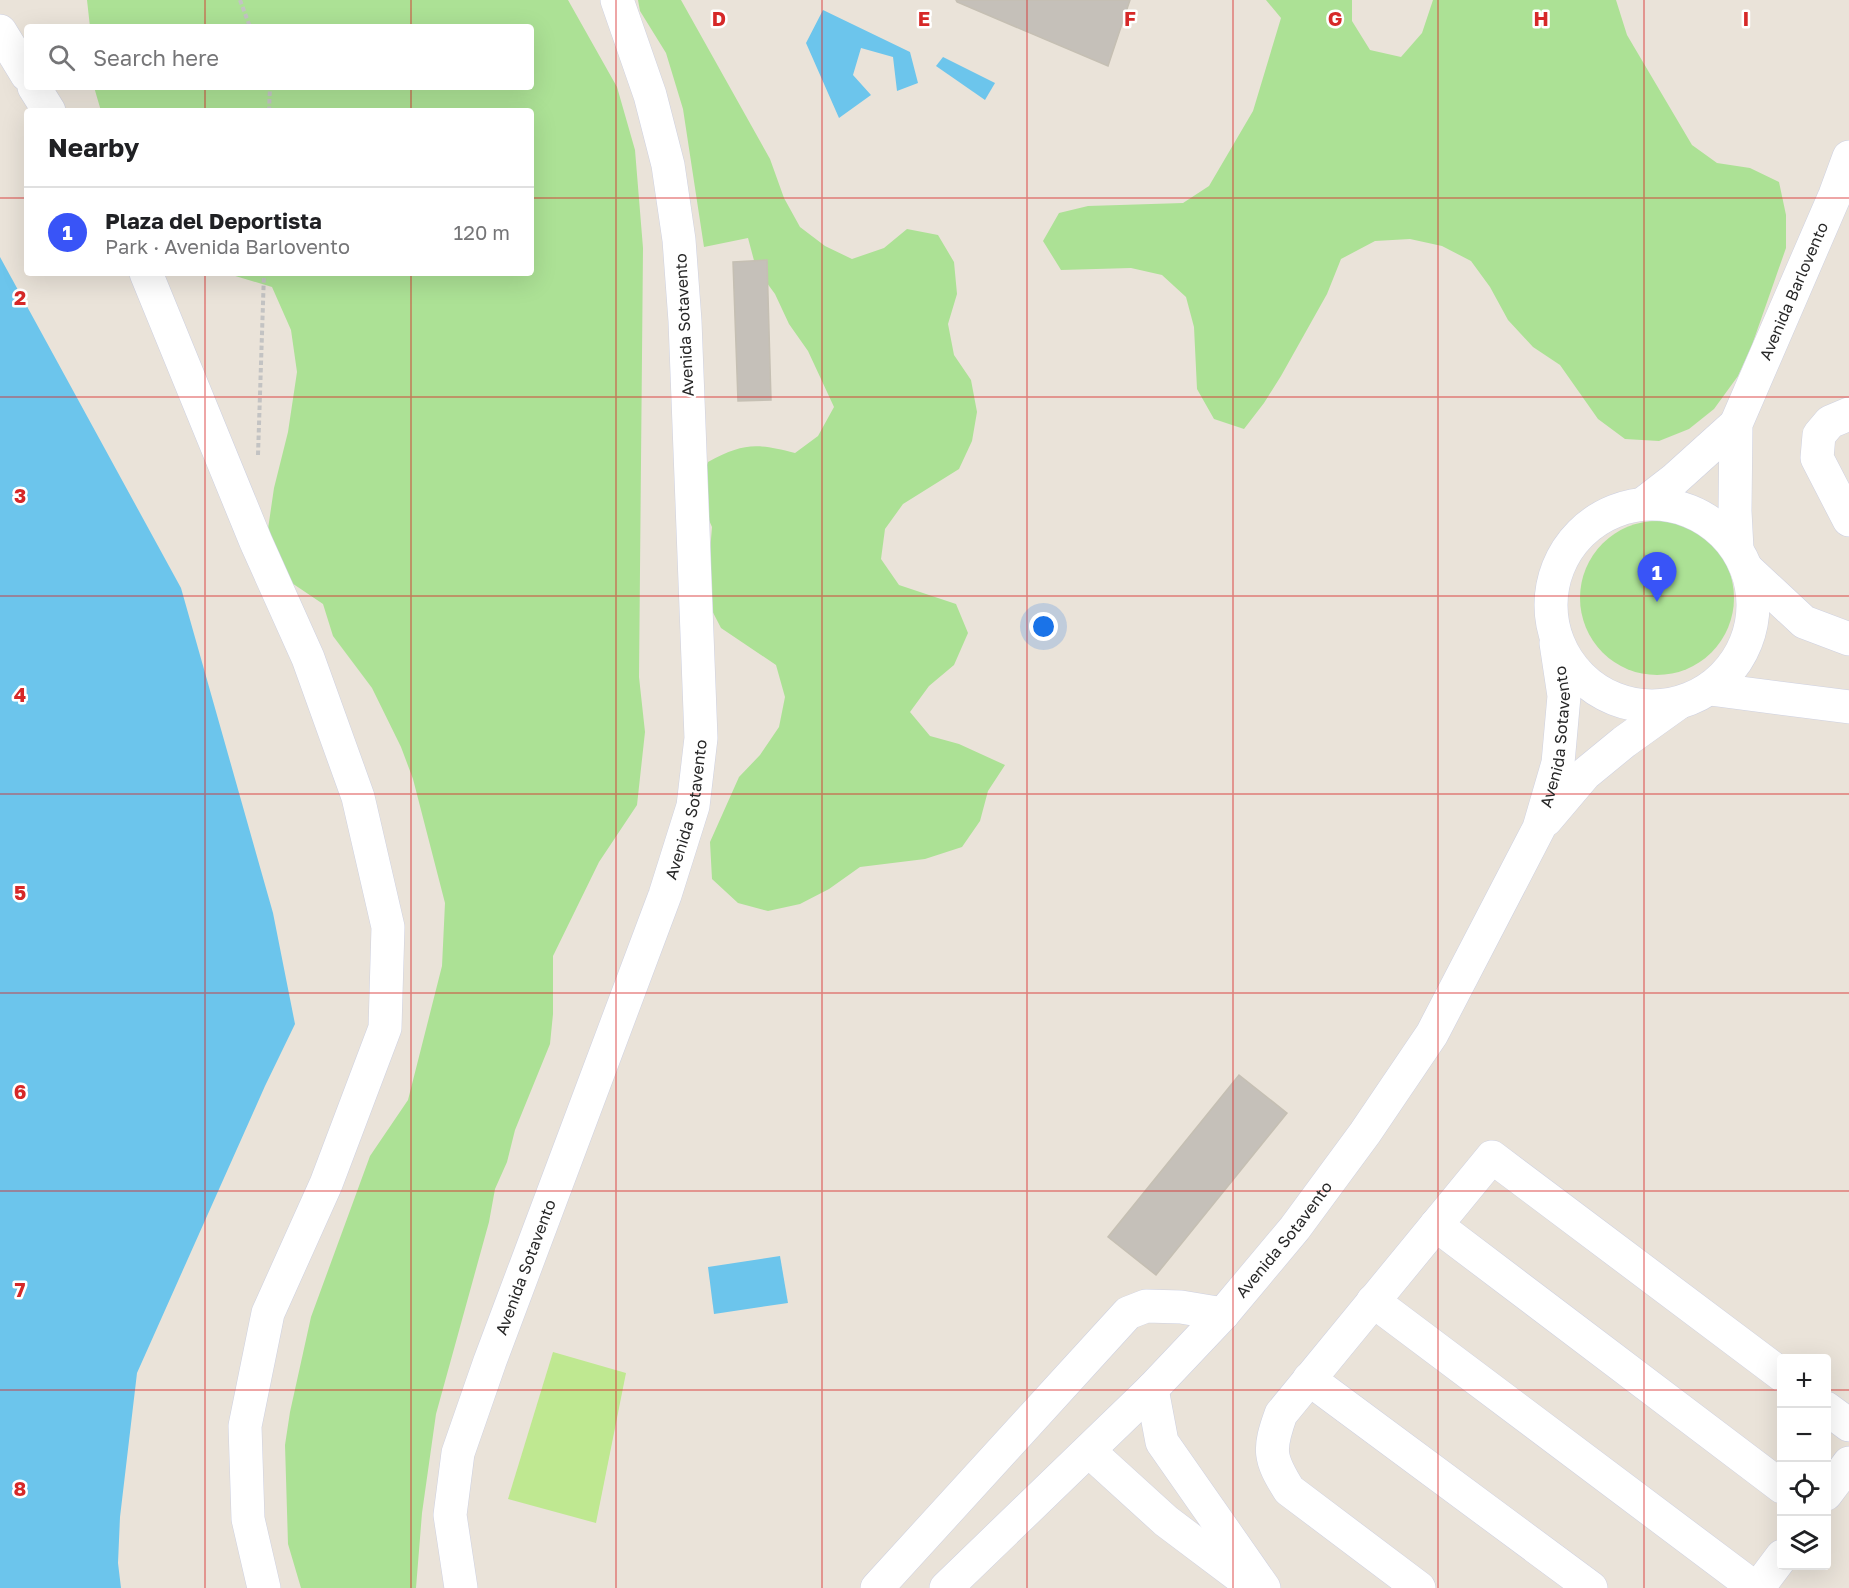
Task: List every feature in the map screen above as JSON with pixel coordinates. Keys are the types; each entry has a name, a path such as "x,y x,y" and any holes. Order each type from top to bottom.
{"street":[{"name":"Avenida Sotavento","path":"461,1588 450,1515 459,1453 490,1361 665,895 693,806 701,738 685,333 679,240 668,165 650,95 617,0"},
{"path":"0,31 24,70"},
{"path":"36,90 47,108"},
{"name":"Avenida Barlovento","path":"1742,559 1735,511 1736,424 1849,158"},
{"path":"147,276 255,542 308,658 358,797 388,927 385,1028 326,1184 268,1312 245,1426 248,1519 264,1588"},
{"path":"1849,414 1830,422 1818,435 1817,459 1849,518"},
{"name":"Avenida Barlovento","path":"1644,503 1675,479 1736,424"},
{"path":"1742,559 1754,602 1750,635 1734,666 1710,689 1677,704 1641,706 1605,697 1576,674 1556,643 1548,606 1555,569 1576,536 1606,514 1644,503 1680,507 1712,523 1742,559 1804,621 1849,639"},
{"name":"Avenida Sotavento","path":"946,1588 1152,1389 1223,1314 1295,1228 1365,1134 1432,1034 1539,828 1558,763 1564,696 1556,643"},
{"path":"1710,689 1849,707"},
{"name":"Avenida Sotavento","path":"1539,828 1585,774 1624,742 1677,704"},
{"path":"1419,1588 1289,1491 1275,1468 1272,1440 1281,1414 1492,1157 1777,1371"},
{"path":"1436,1225 1777,1483"},
{"path":"1373,1301 1757,1588 1777,1562"},
{"path":"877,1588 1128,1313 1146,1306 1181,1307 1223,1314"},
{"path":"1309,1378 1591,1588"},
{"path":"1152,1389 1162,1442 1264,1588"},
{"path":"1831,1411 1849,1425"},
{"path":"1089,1451 1166,1521 1255,1588"},
{"path":"1831,1488 1849,1463"}],"path":[{"path":"240,0 249,24"},
{"path":"269,108 270,90"},
{"path":"258,460 264,276"}],"green space":[{"path":"87,0 568,0 617,87 635,150 643,248 639,677 645,732 637,805 599,862 553,956 553,1014 550,1044 515,1130 507,1162 495,1189 489,1222 436,1414 422,1513 416,1588 301,1588 288,1544 285,1445 311,1317 370,1156 408,1100 442,966 445,903 413,779 401,747 372,688 333,636 323,604 277,573 268,529 274,488 288,432 297,372 291,330 272,287 235,276 534,276 534,108 100,108 95,90 534,90 534,24 90,24"},
{"path":"638,0 681,0 770,159 784,198 800,227 825,246 852,259 884,248 907,229 938,235 954,262 957,294 948,324 954,355 971,380 977,412 972,441 959,469 903,504 885,529 881,559 899,585 956,604 968,633 954,665 929,686 910,712 930,736 959,744 1005,765 988,791 980,821 962,847 925,859 860,867 829,889 800,904 768,911 738,903 712,879 710,842 739,777 760,755 779,727 785,697 776,665 721,628 706,599 712,527 698,495 708,462 731,451 759,446 795,453 818,436 834,407 808,351 789,324 775,294 756,268 748,238 704,247 683,109 666,53 640,11"},
{"path":"1266,0 1352,0 1352,21 1370,50 1401,57 1422,33 1433,0 1616,0 1627,35 1692,145 1717,163 1750,168 1779,182 1786,215 1786,248 1752,345 1738,376 1714,409 1689,429 1659,441 1625,439 1598,419 1560,365 1533,347 1508,320 1490,287 1471,261 1442,246 1410,239 1375,241 1341,259 1327,294 1281,376 1244,429 1214,419 1197,389 1194,327 1186,297 1162,275 1131,268 1061,270 1043,241 1059,213 1088,206 1183,203 1209,186 1253,111 1281,18"},
{"path":"1657,521 1687,526 1712,543 1729,568 1734,598 1729,628 1712,653 1687,670 1657,675 1627,670 1602,653 1585,628 1580,598 1585,568 1602,543 1627,526"},
{"path":"553,1352 626,1373 596,1523 508,1499"}],"water":[{"path":"823,10 910,52 918,83 897,91 893,57 861,48 853,75 871,95 839,118 806,43"},
{"path":"943,57 995,83 985,100 936,66"},
{"path":"0,257 181,588 273,913 295,1024 137,1373 120,1517 118,1563 121,1588 0,1588"},
{"path":"780,1256 788,1303 714,1314 708,1267"}],"building":[{"path":"956,0 1130,0 1108,66"},
{"path":"767,260 771,400 738,401 733,262"},
{"path":"1239,1075 1287,1113 1156,1275 1108,1237"}],"place":[{"name":"Plaza del Deportista","path":"1657,602"}]}
